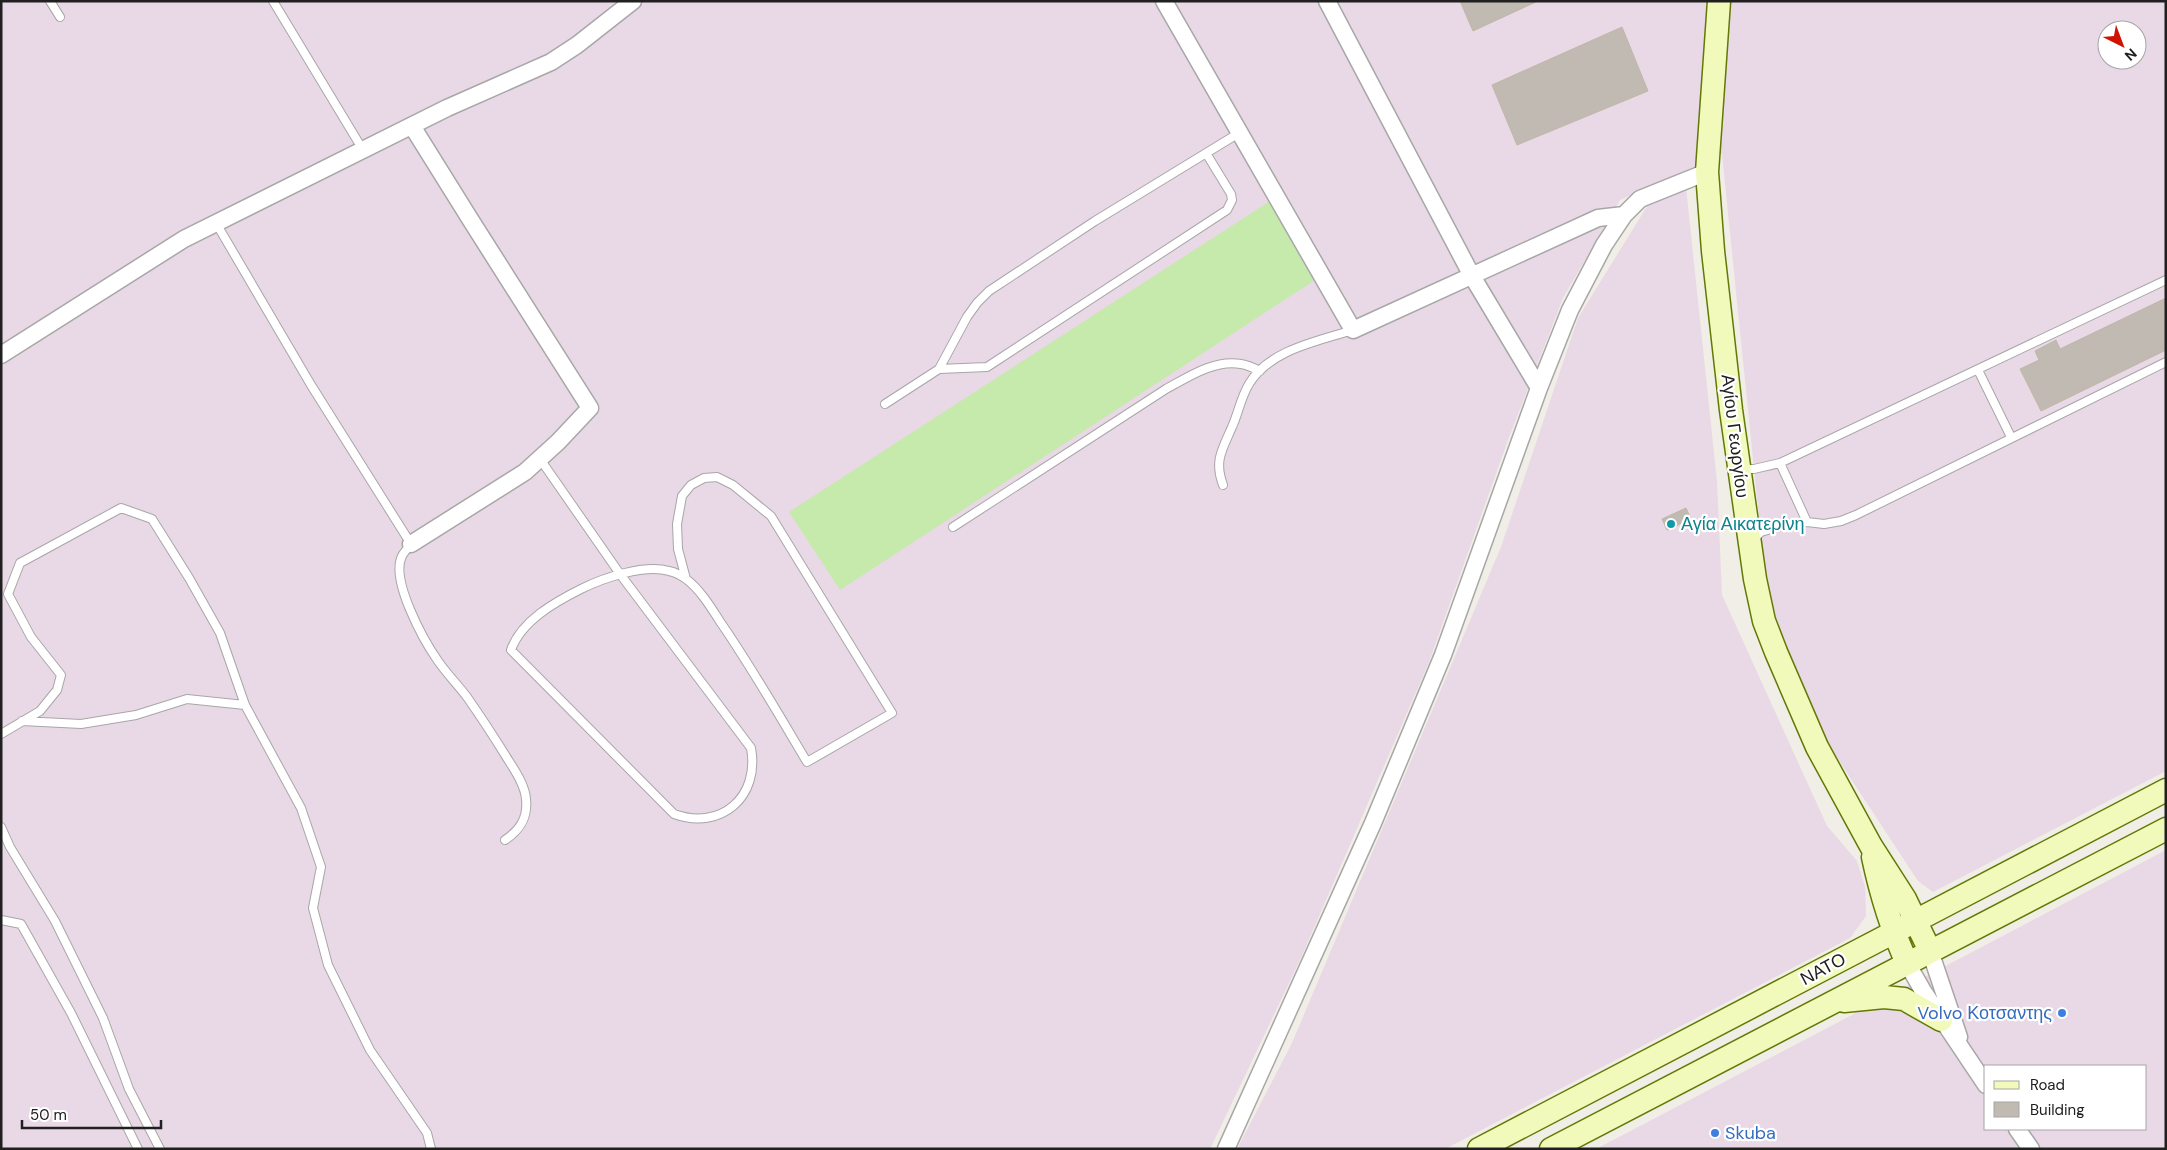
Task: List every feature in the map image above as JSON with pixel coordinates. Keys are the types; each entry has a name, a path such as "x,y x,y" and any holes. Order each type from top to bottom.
{"main road":[{"name":"Αγίου Γεωργίου","path":"1719,1 1707,172 1712,251 1749,544 1764,621 1817,747 1870,846 1891,876 1916,921 1930,951"},
{"name":"ΝΑΤΟ","path":"1479,1149 2166,790"},
{"name":"ΝΑΤΟ","path":"1551,1149 2166,829"},
{"name":"Αγίου Γεωργίου","path":"1870,846 1880,894 1893,933 1907,963"},
{"path":"1831,1003 1884,997 1904,999 1941,1020"}],"street":[{"path":"1,355 184,239 412,126 551,62 577,45 633,1"},
{"path":"1164,1 1353,330 1598,218 1624,215"},
{"path":"1327,1 1472,276 1539,388"},
{"path":"411,544 525,472 590,408 412,126"},
{"path":"1226,1149 1373,823 1443,655 1539,388 1570,310 1604,244 1624,215 1640,199 1707,172"},
{"path":"1930,951 1963,1051"},
{"path":"1907,963 1941,1020 1984,1082"},
{"path":"2018,1130 2032,1149"}],"lane":[{"path":"50,1 60,17"},
{"path":"273,1 363,150"},
{"path":"885,404 938,369 966,317 977,302 990,291 1095,221 1239,133"},
{"path":"938,369 987,367 1227,210 1232,200 1231,194 1206,153"},
{"path":"216,223 311,385 411,544 401,557 400,578 406,600 420,631 439,662 496,739 517,775 526,798 524,820 518,830 505,840"},
{"path":"1739,468 1754,469 1780,463 2166,280"},
{"path":"1223,486 1218,473 1219,456 1249,384 1260,371 1283,355 1353,330"},
{"path":"1749,544 1760,532 1788,524 1841,522 2166,362"},
{"path":"953,527 1166,389 1193,374 1217,365 1240,363 1260,371"},
{"path":"1978,370 2011,437"},
{"path":"540,459 620,574 751,748 753,760 750,783 737,803 718,815 696,820 674,814 512,650 517,637 550,607 585,587 620,574 651,570 668,570 686,579 712,609 736,645 807,762 892,713 771,516 733,485 717,477 704,478 691,485 682,496 677,533 678,549 686,579"},
{"path":"1780,463 1807,522"},
{"path":"1,734 40,710 57,690 61,674 31,637 8,594 20,563 120,508 152,519 220,632 244,704 301,808 321,867 313,908 328,965 370,1050 427,1133 431,1149"},
{"path":"22,721 81,724 136,715 187,699 244,704"},
{"path":"1,827 10,846 55,921 103,1018 129,1089 160,1149"},
{"path":"1,920 21,924 71,1013 138,1149"}],"shaded area":[{"path":"1,1 2166,1 2166,771 1933,892 1918,881 1828,744 1784,657 1764,567 1722,154 1620,200 1563,298 1508,440 1429,662 1300,960 1210,1149 1,1149"},
{"path":"1686,187 1717,482 1722,595 1827,826 1857,861 1865,887 1866,916 1850,938 1445,1149 1237,1149 1292,1043 1501,547 1578,318 1651,200"},
{"path":"2166,850 2166,1149 1596,1149"}],"green space":[{"path":"1270,201 1315,280 840,590 789,512"}],"building":[{"path":"1460,1 1538,1 1473,31"},
{"path":"1622,27 1648,91 1517,145 1492,85"},
{"path":"2166,298 2166,350 2041,411 2020,369 2039,360 2035,351 2056,340 2060,349"},
{"name":"Αγία Αικατερίνη","path":"1686,508 1691,519 1667,530 1662,519"}],"place":[{"name":"Αγία Αικατερίνη","path":"1671,524"},
{"name":"Volvo Κοτσαντης","path":"2062,1013"},
{"name":"Skuba","path":"1715,1133"}]}
